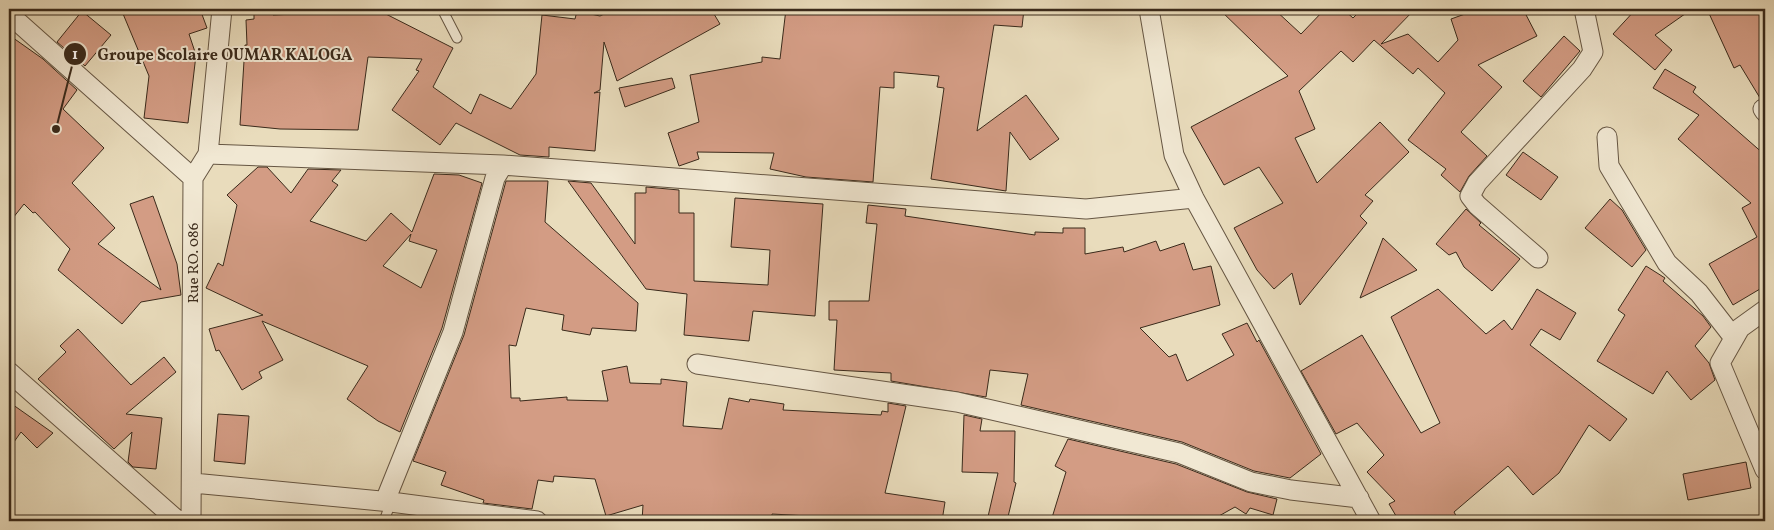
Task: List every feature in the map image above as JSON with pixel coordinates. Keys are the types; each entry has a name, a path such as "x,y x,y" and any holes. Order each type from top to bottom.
{"street":[{"path":"9,14 193,178 208,154 222,9"},
{"path":"1149,9 1174,155 1194,198 1371,521"},
{"path":"1538,258 1477,205 1470,196 1477,184 1582,69 1593,52 1584,9"},
{"path":"1607,137 1610,166 1667,263 1699,293 1734,338"},
{"path":"208,154 503,165 1086,209 1194,198"},
{"path":"388,502 453,332 495,178 503,165"},
{"name":"Rue RO. 086","path":"191,521 193,483 193,178"},
{"path":"1765,310 1740,328 1720,363 1765,470"},
{"path":"697,364 957,402 1179,453 1251,482 1291,490 1359,498"},
{"path":"9,372 178,521"},
{"path":"193,483 388,502 537,521"}],"lane":[{"path":"442,9 457,38"},
{"path":"384,521 388,502"}],"building":[{"path":"121,9 200,9 207,28 189,34 196,55 188,123 144,118 149,76"},
{"path":"254,9 273,9 273,15 337,12 337,9 376,9 453,48 433,87 471,114 480,94 511,109 536,74 542,15 575,19 577,11 600,16 614,9 711,9 720,24 617,81 604,42 600,90 594,93 600,92 595,151 549,147 549,157 520,155 456,123 440,145 392,110 419,71 416,70 422,59 368,57 358,130 280,129 240,125 245,45 247,45 246,20 254,19"},
{"path":"786,9 1024,9 1022,27 994,25 977,131 1026,95 1059,139 1030,160 1010,132 1006,191 931,179 944,88 937,87 939,76 894,72 894,88 880,87 873,182 806,177 770,169 774,153 697,152 699,159 679,166 668,133 699,122 690,75 762,62 762,57 780,59"},
{"path":"1219,9 1274,9 1301,34 1325,9 1343,9 1353,18 1362,9 1415,9 1381,44 1408,34 1438,62 1458,40 1451,19 1479,9 1523,9 1537,36 1478,65 1502,87 1461,132 1487,156 1469,176 1460,192 1441,175 1446,169 1408,140 1445,93 1418,68 1413,74 1374,40 1353,62 1341,51 1299,91 1315,129 1295,138 1317,183 1380,122 1409,152 1365,195 1373,201 1360,216 1367,223 1300,305 1292,273 1274,289 1257,270 1234,228 1283,203 1259,167 1224,185 1191,127 1288,76"},
{"path":"1636,9 1692,9 1655,35 1672,50 1655,70 1613,34"},
{"path":"1707,9 1765,9 1765,98 1760,98 1740,65 1734,68"},
{"path":"82,11 111,35 85,66 57,42"},
{"path":"9,35 43,59 77,90 63,109 104,148 72,183 115,228 98,244 161,290 130,204 153,196 177,264 181,295 141,302 122,324 58,270 70,249 35,212 33,213 24,204 9,223"},
{"path":"1564,36 1580,51 1541,97 1523,81"},
{"path":"1665,69 1696,87 1693,92 1765,155 1765,286 1733,305 1709,264 1757,237 1742,208 1751,203 1678,139 1699,115 1653,88"},
{"path":"672,78 675,88 625,107 619,88"},
{"path":"1523,152 1558,177 1541,200 1506,175"},
{"path":"258,167 267,167 291,193 308,169 341,170 332,181 338,185 310,221 366,241 391,213 412,232 434,174 459,175 482,183 442,328 400,432 378,421 347,399 368,366 262,321 283,360 259,372 262,378 242,390 219,350 216,351 209,329 263,315 206,288 218,263 223,266 237,205 227,195","holes":["411,234 409,241 437,250 421,288 383,266"]},
{"path":"506,181 548,181 545,222 638,303 636,331 592,328 590,335 562,330 564,315 526,308 516,346 509,345 511,398 520,398 520,401 567,397 567,400 608,401 602,371 627,366 630,383 661,384 661,379 687,382 683,426 722,429 729,398 749,402 750,399 784,404 783,410 881,415 882,411 888,412 888,403 906,406 885,493 945,502 942,521 808,521 808,516 772,514 772,521 642,521 643,505 606,516 595,479 554,476 553,482 538,480 532,509 483,503 484,500 441,485 446,472 413,461 464,335"},
{"path":"568,181 591,183 635,244 635,193 646,193 646,187 679,190 679,213 694,213 694,281 768,285 770,250 731,247 735,198 823,204 815,316 753,311 749,341 684,335 687,294 646,289"},
{"path":"1610,199 1622,210 1646,250 1632,267 1585,228"},
{"path":"868,205 906,209 905,216 1035,235 1035,232 1063,233 1063,228 1085,228 1085,254 1123,247 1124,252 1156,241 1160,251 1184,243 1193,270 1211,266 1220,305 1140,328 1169,357 1176,354 1187,381 1234,355 1222,334 1247,323 1257,342 1259,340 1321,454 1290,478 1254,471 1182,442 1021,405 1028,374 990,370 986,397 891,381 891,373 834,370 837,320 829,320 829,301 869,301 877,224 866,223"},
{"path":"1466,209 1481,223 1479,225 1520,259 1492,291 1464,267 1456,252 1449,255 1436,244"},
{"path":"1383,238 1417,270 1360,298"},
{"path":"1646,266 1665,278 1663,281 1703,316 1711,327 1695,346 1709,363 1715,380 1691,400 1667,371 1653,394 1597,361 1625,315 1618,310"},
{"path":"1438,289 1486,334 1504,320 1512,330 1537,289 1576,313 1560,340 1541,329 1530,345 1627,419 1610,441 1589,425 1559,473 1533,495 1508,466 1454,512 1459,521 1399,521 1389,504 1395,501 1367,472 1384,455 1357,423 1336,434 1301,371 1362,335 1421,433 1440,423 1391,317"},
{"path":"78,329 131,385 164,357 176,372 126,414 162,418 156,469 133,467 128,462 132,432 114,449 38,379 66,352 60,346"},
{"path":"9,402 53,433 37,448 21,432 9,449"},
{"path":"218,414 249,416 245,464 214,461"},
{"path":"964,415 982,419 980,431 1015,431 1014,482 1016,483 1007,521 987,521 998,473 962,472"},
{"path":"1068,439 1176,464 1247,492 1277,499 1273,515 1250,508 1246,514 1235,507 1210,521 1051,521 1066,472 1055,466"},
{"path":"1746,462 1751,488 1688,500 1683,474"}],"place":[{"name":"Groupe Scolaire OUMAR KALOGA","path":"56,129"}]}
